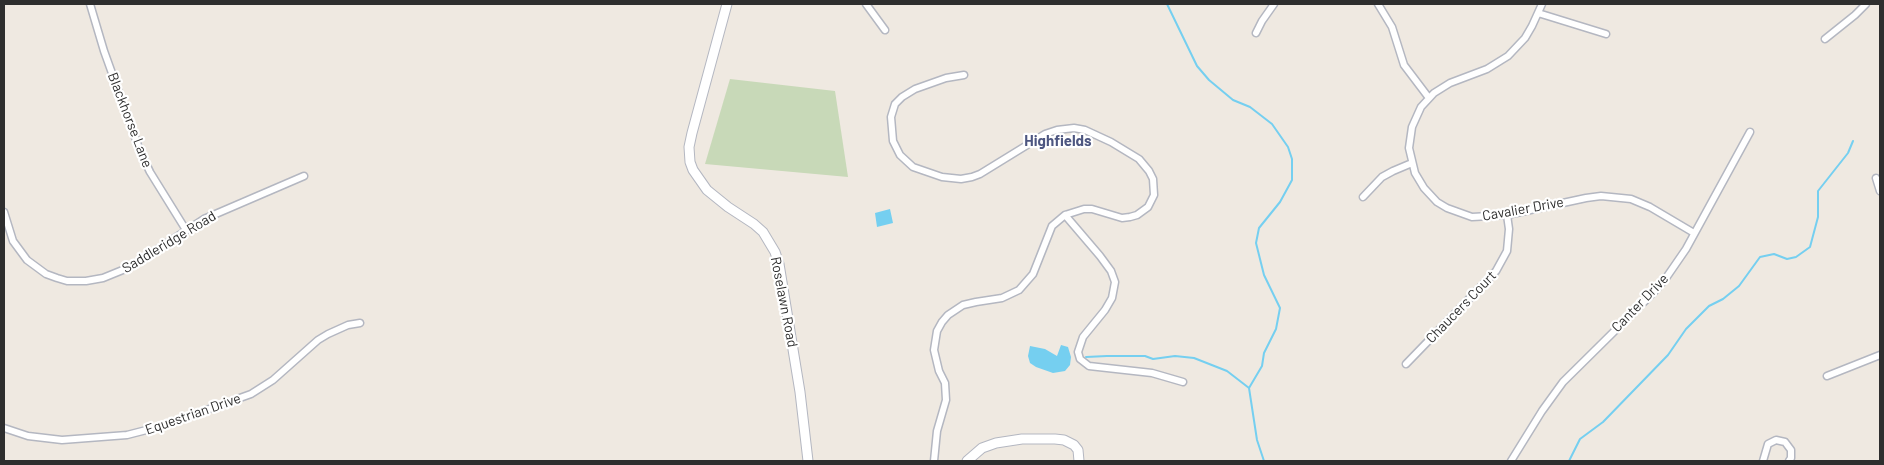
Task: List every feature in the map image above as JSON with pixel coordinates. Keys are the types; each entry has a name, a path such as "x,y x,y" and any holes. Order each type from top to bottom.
{"street":[{"name":"Blackhorse Lane","path":"90,4 104,51 140,151 150,172 186,230"},
{"name":"Roselawn Road","path":"728,4 692,133 689,147 690,162 696,175 707,190 763,232 775,252 800,392 808,461"},
{"path":"866,4 885,30"},
{"path":"1256,33 1274,4"},
{"path":"1378,4 1392,27 1404,65 1429,98"},
{"name":"Cavalier Drive","path":"1542,4 1525,38 1508,56 1487,69 1450,83 1429,98 1417,115 1412,127 1409,148 1415,173 1424,188 1437,202 1446,208 1472,217 1507,215 1586,198 1616,197 1631,199 1650,207 1694,233"},
{"path":"1826,39 1866,4"},
{"path":"1538,13 1606,34"},
{"path":"934,461 937,431 946,400 945,383 938,371 935,355 935,339 937,331 948,315 963,306 1002,298 1019,290 1033,274 1052,226 1065,215 1084,209 1095,210 1122,218 1137,215 1148,207 1154,195 1153,179 1139,159 1122,148 1085,130 1074,128 1045,134 980,174 961,179 942,177 913,167 900,155 893,141 892,111 900,99 915,89 939,80 964,75"},
{"name":"Canter Drive","path":"1512,461 1542,411 1563,382 1653,293 1678,262 1750,132"},
{"path":"1363,197 1382,177 1412,163"},
{"name":"Saddleridge Road","path":"4,212 13,241 27,260 46,274 67,281 86,281 117,273 130,267 186,230 218,212 304,176"},
{"path":"1876,178 1880,191"},
{"path":"1065,215 1112,271 1115,282 1112,298 1105,310 1083,337 1078,352 1080,359 1089,366 1152,374 1183,382"},
{"name":"Chaucers Court","path":"1406,364 1496,271 1504,259 1509,240 1507,215"},
{"name":"Equestrian Drive","path":"4,428 28,436 62,440 127,435 156,428 251,394 273,380 318,340 348,325 360,323"},
{"path":"1828,376 1880,355"},
{"path":"967,461 982,448 996,442 1039,439 1069,441 1078,450 1079,461"},
{"path":"1762,461 1768,444 1776,440 1785,442 1791,450 1789,461"}],"green space":[{"path":"730,79 835,91 848,177 705,164"}],"water":[{"path":"890,209 893,223 877,227 875,213"},
{"path":"1061,345 1068,347 1071,357 1070,365 1065,371 1053,373 1030,363 1028,356 1030,346 1045,349 1057,356"}],"waterway":[{"path":"1167,4 1197,66 1209,80 1233,100 1250,107 1272,124 1288,147 1292,159 1292,180 1280,202 1259,228 1256,243 1264,275 1280,308 1276,329 1264,353 1262,366 1249,388 1257,440 1264,461"},
{"path":"1569,461 1580,439 1603,422 1668,355 1686,329 1709,306 1723,299 1739,286 1760,257 1774,254 1787,259 1796,257 1810,247 1818,217 1818,191 1848,153 1853,141"},
{"path":"1086,357 1145,356 1153,359 1175,356 1194,358 1227,371 1249,388"}],"district":[{"name":"Highfields","path":"1058,141"}]}
